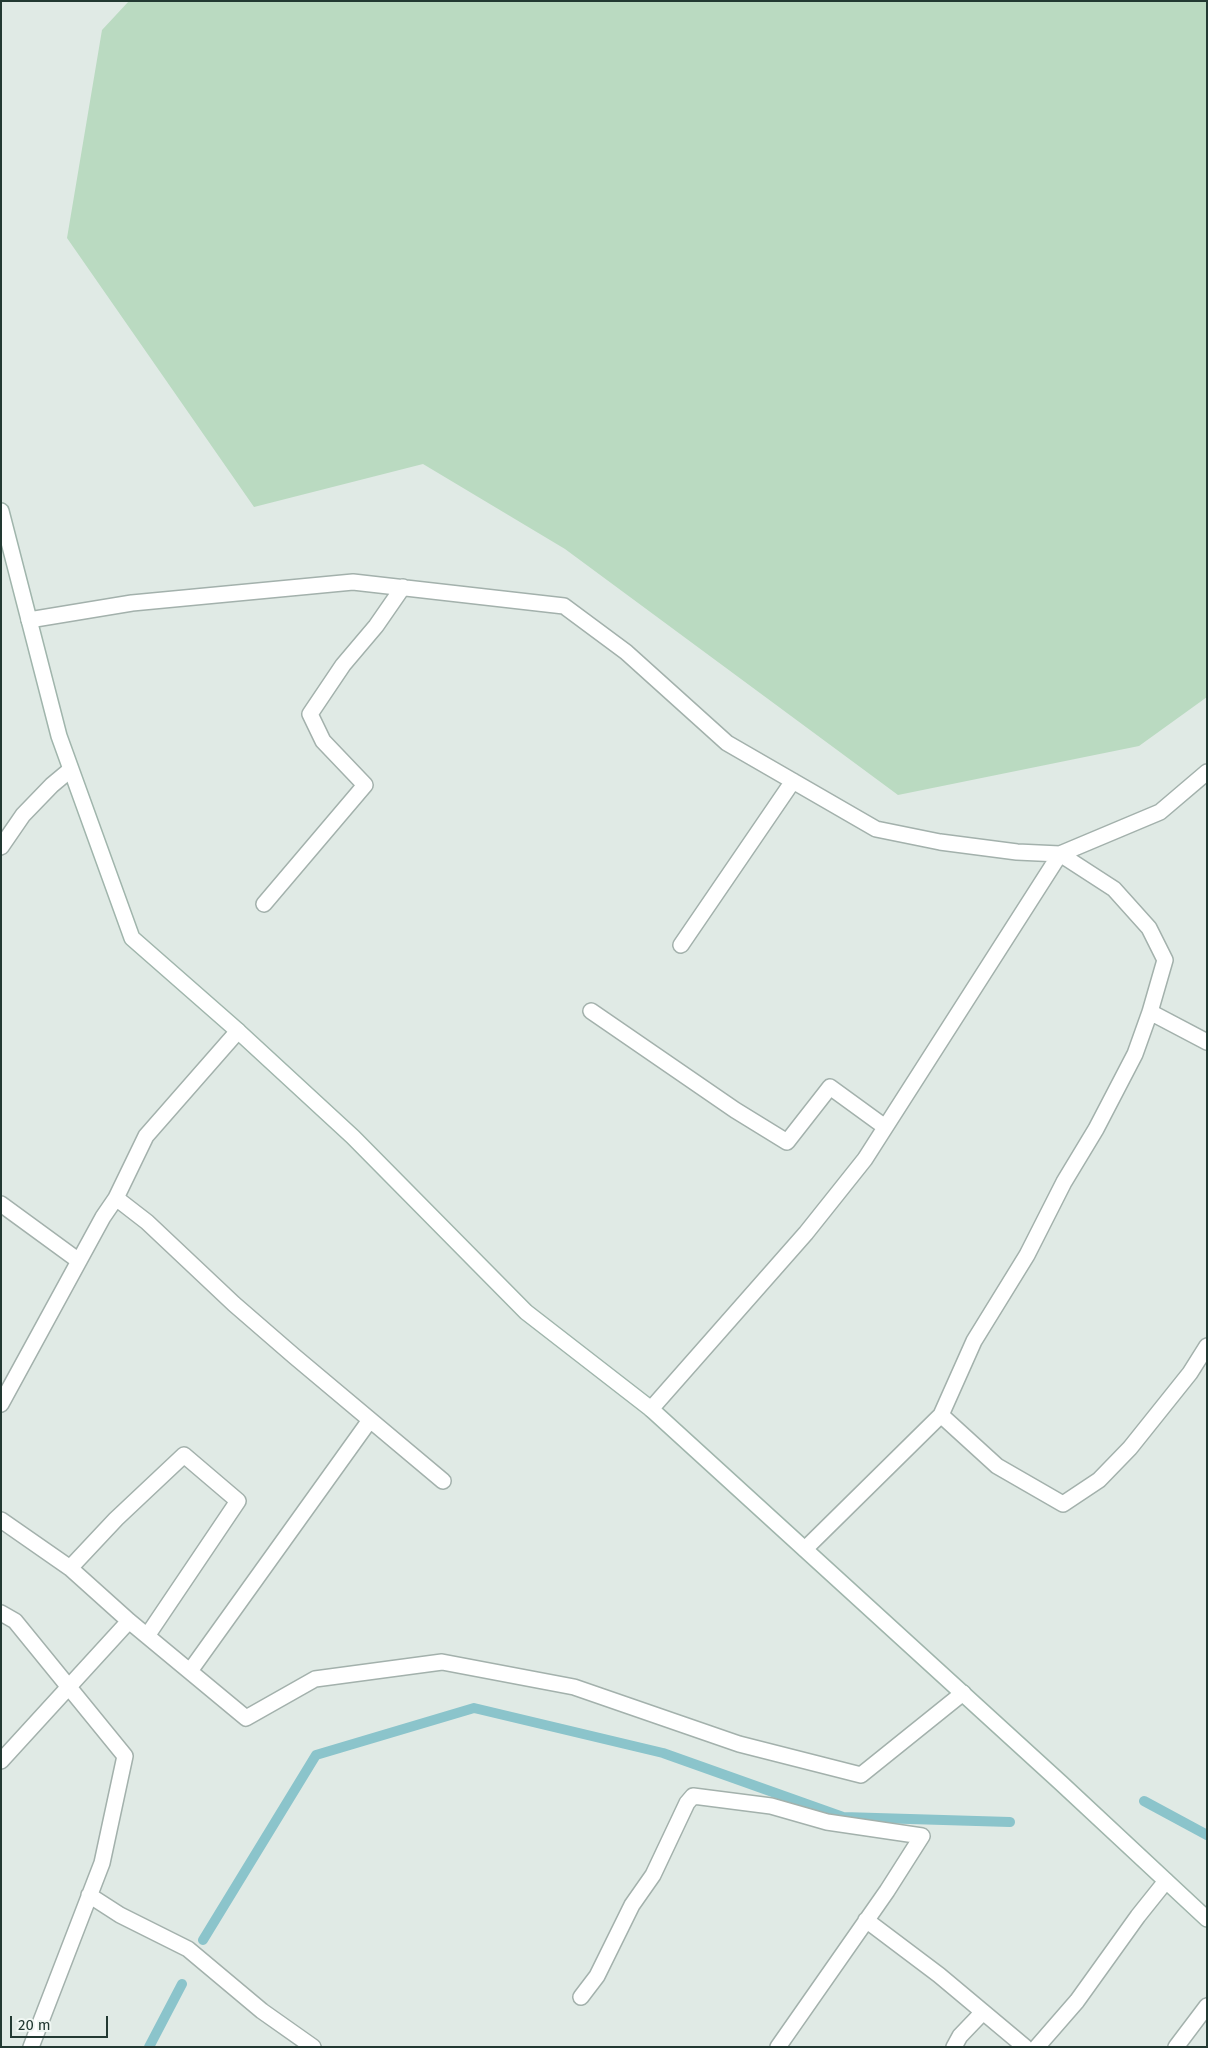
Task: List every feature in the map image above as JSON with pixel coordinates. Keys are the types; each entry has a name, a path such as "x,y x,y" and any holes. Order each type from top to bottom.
{"street":[{"path":"1,511 59,736 132,938 238,1031 353,1137 526,1312 651,1409 1207,1919"},
{"path":"29,620 132,603 353,582 564,606 626,652 727,743 876,829 940,842 1017,852 1060,854 1160,812 1207,772"},
{"path":"264,904 365,786 323,741 310,714 343,665 376,626 403,587"},
{"path":"1,846 23,815 52,785 70,770"},
{"path":"681,945 793,781"},
{"path":"805,1549 941,1415 974,1341 1027,1255 1064,1182 1101,1121 1135,1054 1150,1012 1165,960 1149,928 1114,888 1060,854"},
{"path":"651,1409 806,1232 864,1158 1060,854"},
{"path":"591,1011 728,1105 787,1142 830,1088 885,1127"},
{"path":"1150,1012 1207,1042"},
{"path":"1,1404 5,1386 103,1216 116,1198 146,1136 238,1031"},
{"path":"116,1198 147,1222 234,1304 442,1481"},
{"path":"1,1204 78,1261"},
{"path":"941,1415 997,1466 1063,1504 1099,1480 1130,1448 1190,1373 1207,1346"},
{"path":"190,1671 370,1420"},
{"path":"70,1568 116,1519 184,1455 238,1501 147,1636"},
{"path":"1,1520 70,1568 129,1621 246,1718 315,1679 442,1662 574,1687 739,1744 862,1775 962,1693"},
{"path":"1,1613 15,1621 125,1756 102,1863 31,2047"},
{"path":"1,1761 129,1621"},
{"path":"581,1996 597,1976 632,1906 653,1875 687,1803 693,1796 771,1806 827,1822 922,1836 778,2047"},
{"path":"1037,2047 1077,2002 1138,1916 1166,1881"},
{"path":"89,1895 120,1915 188,1949 262,2011 313,2047"},
{"path":"866,1920 939,1975 1025,2047"},
{"path":"1176,2047 1207,2006"},
{"path":"954,2047 960,2036 983,2012"}],"green space":[{"path":"129,1 1207,1 1207,697 1139,746 898,795 565,549 423,464 254,507 67,238 102,30"}],"waterway":[{"path":"203,1940 316,1755 474,1708 663,1753 843,1817 1010,1822"},
{"path":"1144,1801 1207,1835"},
{"path":"149,2047 182,1984"}]}
